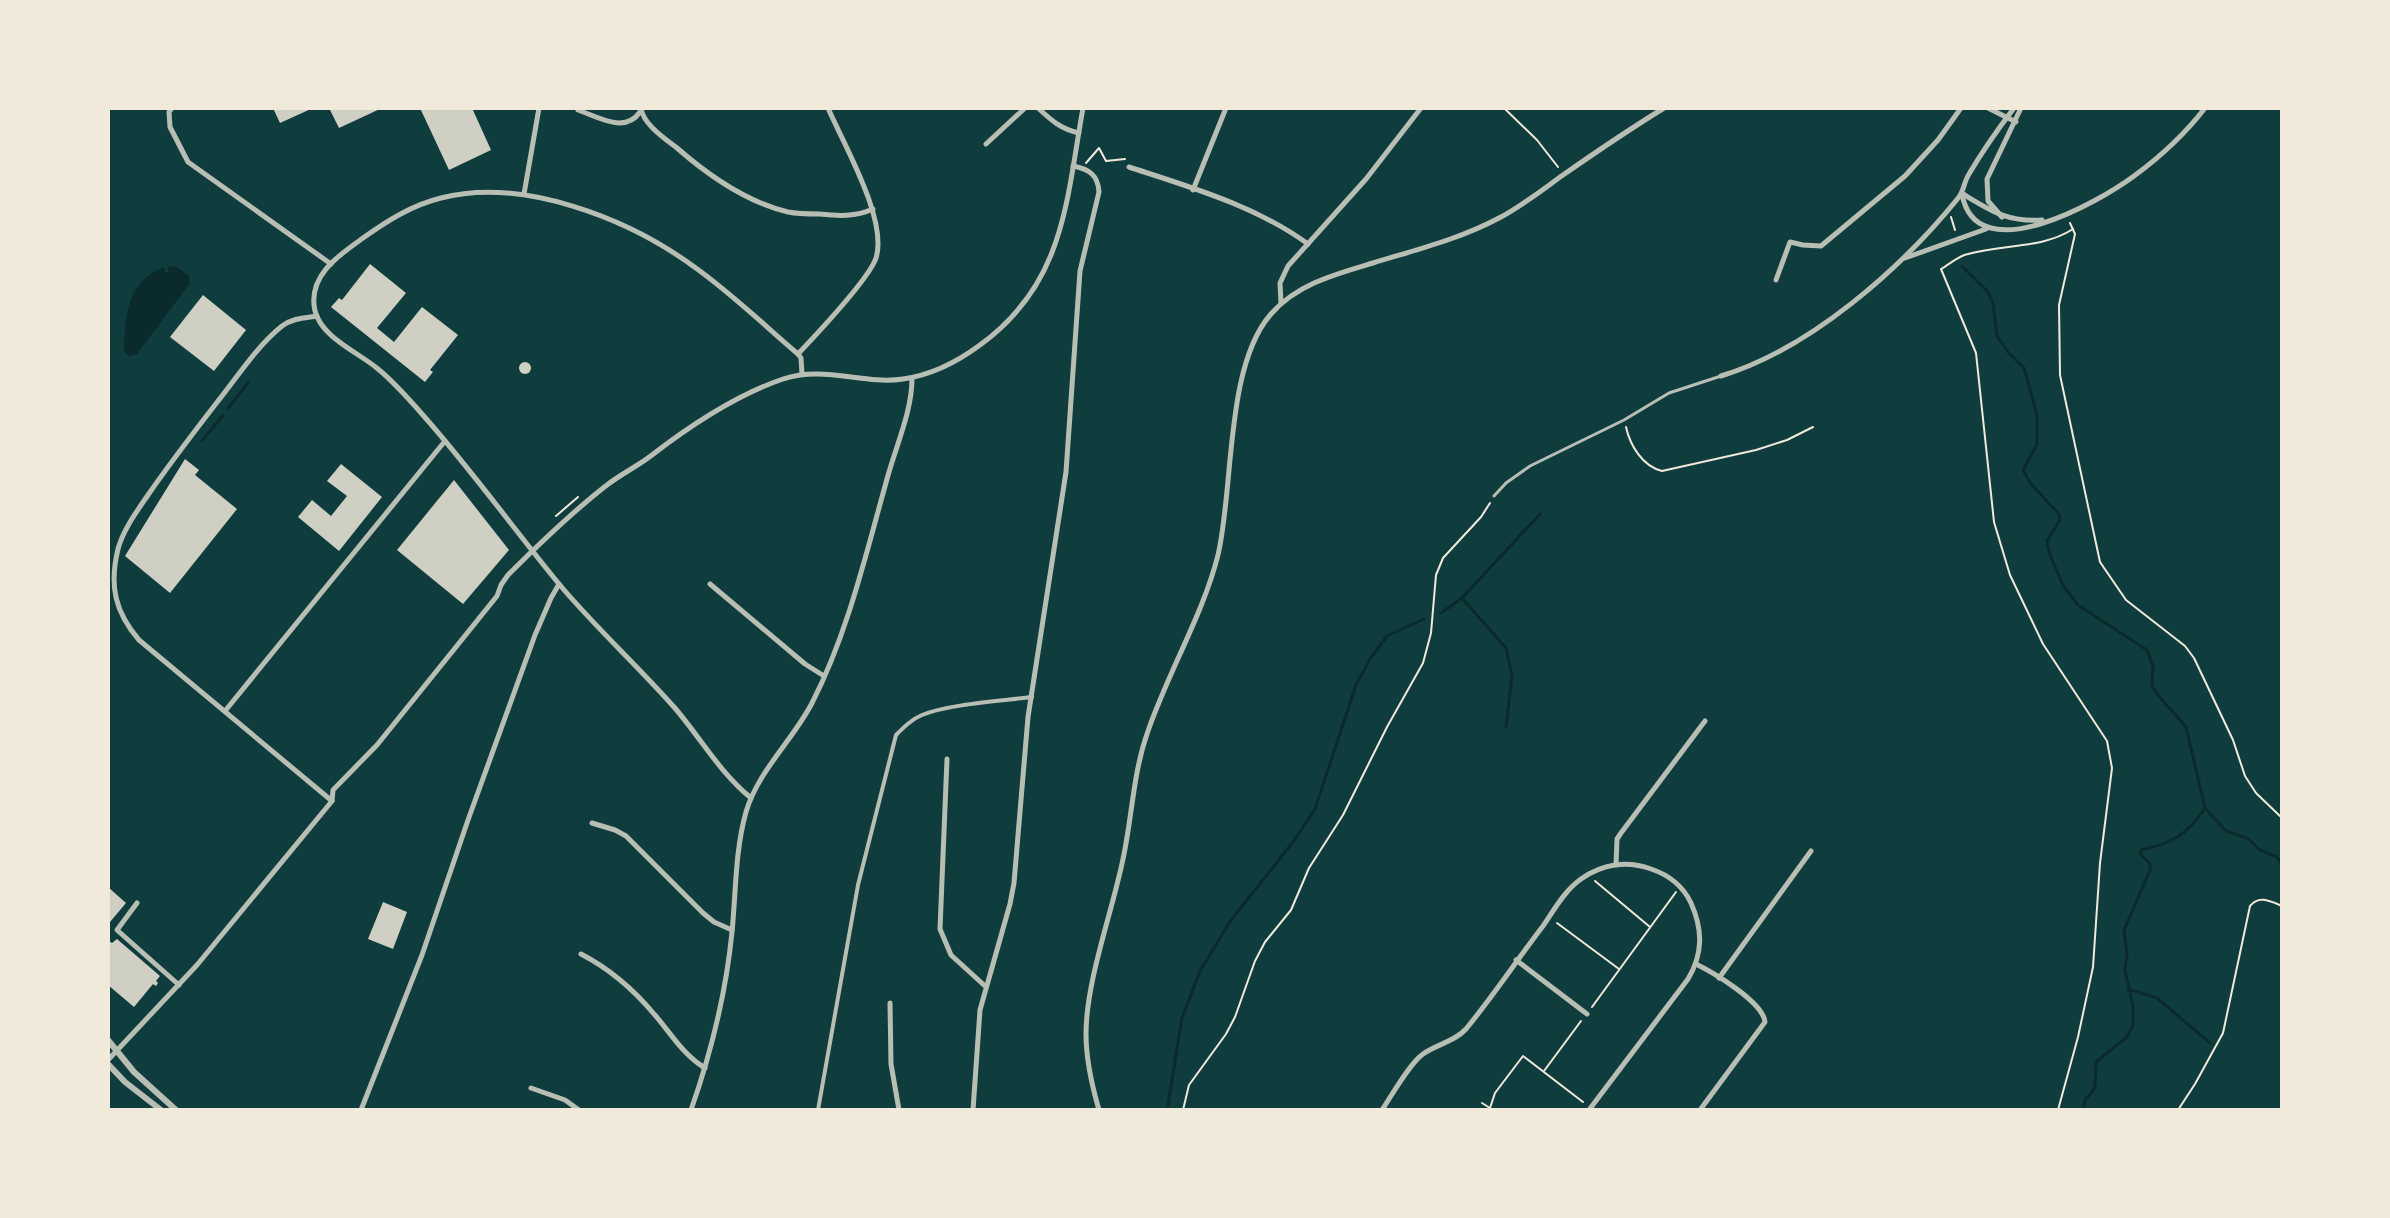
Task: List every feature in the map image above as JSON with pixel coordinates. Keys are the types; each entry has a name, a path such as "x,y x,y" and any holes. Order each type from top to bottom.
{"street":[{"path":"524,194 539,108"},
{"path":"798,354 872,268 878,247 873,209 828,108"},
{"path":"986,144 1025,108"},
{"path":"1038,108 1055,124 1079,133"},
{"path":"161,1110 125,1082 108,1062 179,985 332,801 333,790 377,745 497,596 508,575 599,492 678,434 764,387 802,374 888,380 912,378 943,368 969,353 1005,325 1037,288 1052,252 1065,210 1083,108"},
{"path":"1193,190 1226,108"},
{"path":"1281,303 1282,275 1366,179 1421,108"},
{"path":"1099,1110 1088,1060 1087,1017 1123,861 1139,765 1155,714 1218,555 1238,397 1246,362 1260,327 1293,294 1329,277 1482,227 1664,108"},
{"path":"1776,280 1790,242 1821,246 1905,176 1938,140 1961,108"},
{"path":"1988,108 2016,122"},
{"path":"1721,376 1766,359 1802,338 1904,258 1962,193 1969,174 2014,108"},
{"path":"2002,217 1988,201 1987,179 2021,108"},
{"path":"1962,193 1968,212 1977,223 1988,228 2019,230 2079,210 2131,179 2176,141 2205,108"},
{"path":"171,110 170,127 188,162 331,264"},
{"path":"578,110 620,124 630,122 641,110 644,118 697,165 750,199 789,212 844,216 859,215 873,209"},
{"path":"973,1110 978,1024 985,986 1014,883 1032,697 1066,472 1080,271 1099,192 1099,184 1089,171 1073,166"},
{"path":"1129,167 1258,215 1308,244"},
{"path":"751,798 731,779 676,709 559,584 445,441 398,388 323,327 314,301 316,283 331,264 386,222 434,199 478,192 524,194 612,221 675,253 718,285 798,354 802,374"},
{"path":"1962,193 2002,217 2050,219"},
{"path":"1904,258 1988,228"},
{"path":"317,316 286,323 268,339 174,457 135,515 119,545 114,570 115,599 139,640 332,801"},
{"path":"691,1110 723,995 739,842 751,798 803,719 842,630 908,409 912,378"},
{"path":"225,711 445,441"},
{"path":"361,1110 422,955 535,635 559,584"},
{"path":"710,584 805,664 824,676"},
{"path":"818,1110 858,885 896,735 921,715 1032,697"},
{"path":"1616,865 1617,839 1705,721"},
{"path":"947,759 940,929 951,955 985,986"},
{"path":"592,823 626,836 703,913 732,930"},
{"path":"1719,978 1811,851"},
{"path":"1382,1110 1420,1056 1454,1039 1466,1029 1575,884 1589,874 1616,865 1637,865 1668,876 1680,886 1693,907 1701,947 1696,964 1682,987 1590,1109"},
{"path":"137,903 117,930 179,985"},
{"path":"581,954 636,995 691,1059 705,1068"},
{"path":"1516,960 1587,1014"},
{"path":"1696,964 1755,1004 1765,1022 1700,1110"},
{"path":"890,1003 891,1064 899,1110"},
{"path":"108,1040 116,1052 176,1110"},
{"path":"531,1088 565,1100 579,1110"}],"lane":[{"path":"1494,496 1530,466 1624,420 1669,393 1721,376"}],"path":[{"path":"1504,108 1537,140 1564,175"},
{"path":"1082,168 1099,148 1106,161 1125,159 1129,167"},
{"path":"1952,219 1956,233"},
{"path":"2058,1110 2093,967 2100,863 2112,768 2107,741 2043,644 2010,575 1994,522 1976,353 1941,269 1964,255 2046,241 2073,229 2075,234 2059,305 2060,375 2100,562 2126,600 2185,646 2194,658 2233,740 2245,776 2256,793 2282,818"},
{"path":"1624,420 1629,442 1653,469 1662,471 1756,450 1813,427"},
{"path":"1183,1110 1189,1085 1235,1017 1265,942 1291,910 1309,868 1343,815 1423,663 1431,633 1436,575 1443,558 1481,517 1494,496"},
{"path":"1589,874 1605,892 1650,927"},
{"path":"1544,1071 1680,886"},
{"path":"2178,1110 2223,1033 2250,906 2260,899 2282,906"},
{"path":"1549,917 1620,970"},
{"path":"1482,1103 1491,1109 1495,1093 1523,1056 1590,1109"}],"water":[{"path":"168,266 177,267 189,276 190,283 137,354 129,356 124,351 130,301 142,281 164,267 168,272"}],"building":[{"path":"273,108 313,108 280,123"},
{"path":"329,108 382,108 339,128"},
{"path":"420,108 472,108 491,150 449,170"},
{"path":"370,264 406,293 377,328 394,342 422,307 458,335 430,370 433,372 425,382 331,307 339,298 342,300"},
{"path":"203,295 246,330 214,371 170,337"},
{"path":"525,362 531,368 525,374 519,368"},
{"path":"185,459 199,470 195,475 237,509 170,593 125,556"},
{"path":"341,464 382,497 339,551 298,517 312,500 331,516 347,496 327,481"},
{"path":"454,480 509,550 463,604 397,550"},
{"path":"108,887 126,903 110,922 108,920"},
{"path":"383,902 407,912 393,949 368,939"},
{"path":"117,939 160,976 156,986 153,984 134,1007 108,985 108,940 112,943"}],"waterway":[{"path":"1962,266 1988,292 1993,304 1997,336 2024,368 2037,415 2037,444 2023,470 2031,484 2059,514 2060,520 2047,541 2064,587 2078,605 2147,650 2156,693 2186,727 2205,808 2192,825 2178,836 2141,850 2141,855 2150,864 2150,870 2124,930 2125,970 2133,1007 2133,1026 2127,1037 2096,1062 2095,1088 2085,1100 2083,1110"},
{"path":"228,408 248,383"},
{"path":"202,441 223,415"},
{"path":"1441,613 1462,598 1540,514"},
{"path":"1462,598 1506,648 1512,676 1506,727"},
{"path":"1168,1105 1182,1018 1200,971 1231,920 1315,809 1356,685 1370,659 1387,636 1424,619"},
{"path":"2205,808 2226,831 2249,839 2260,850 2277,857 2282,866"},
{"path":"2128,989 2157,998 2210,1043"}]}
